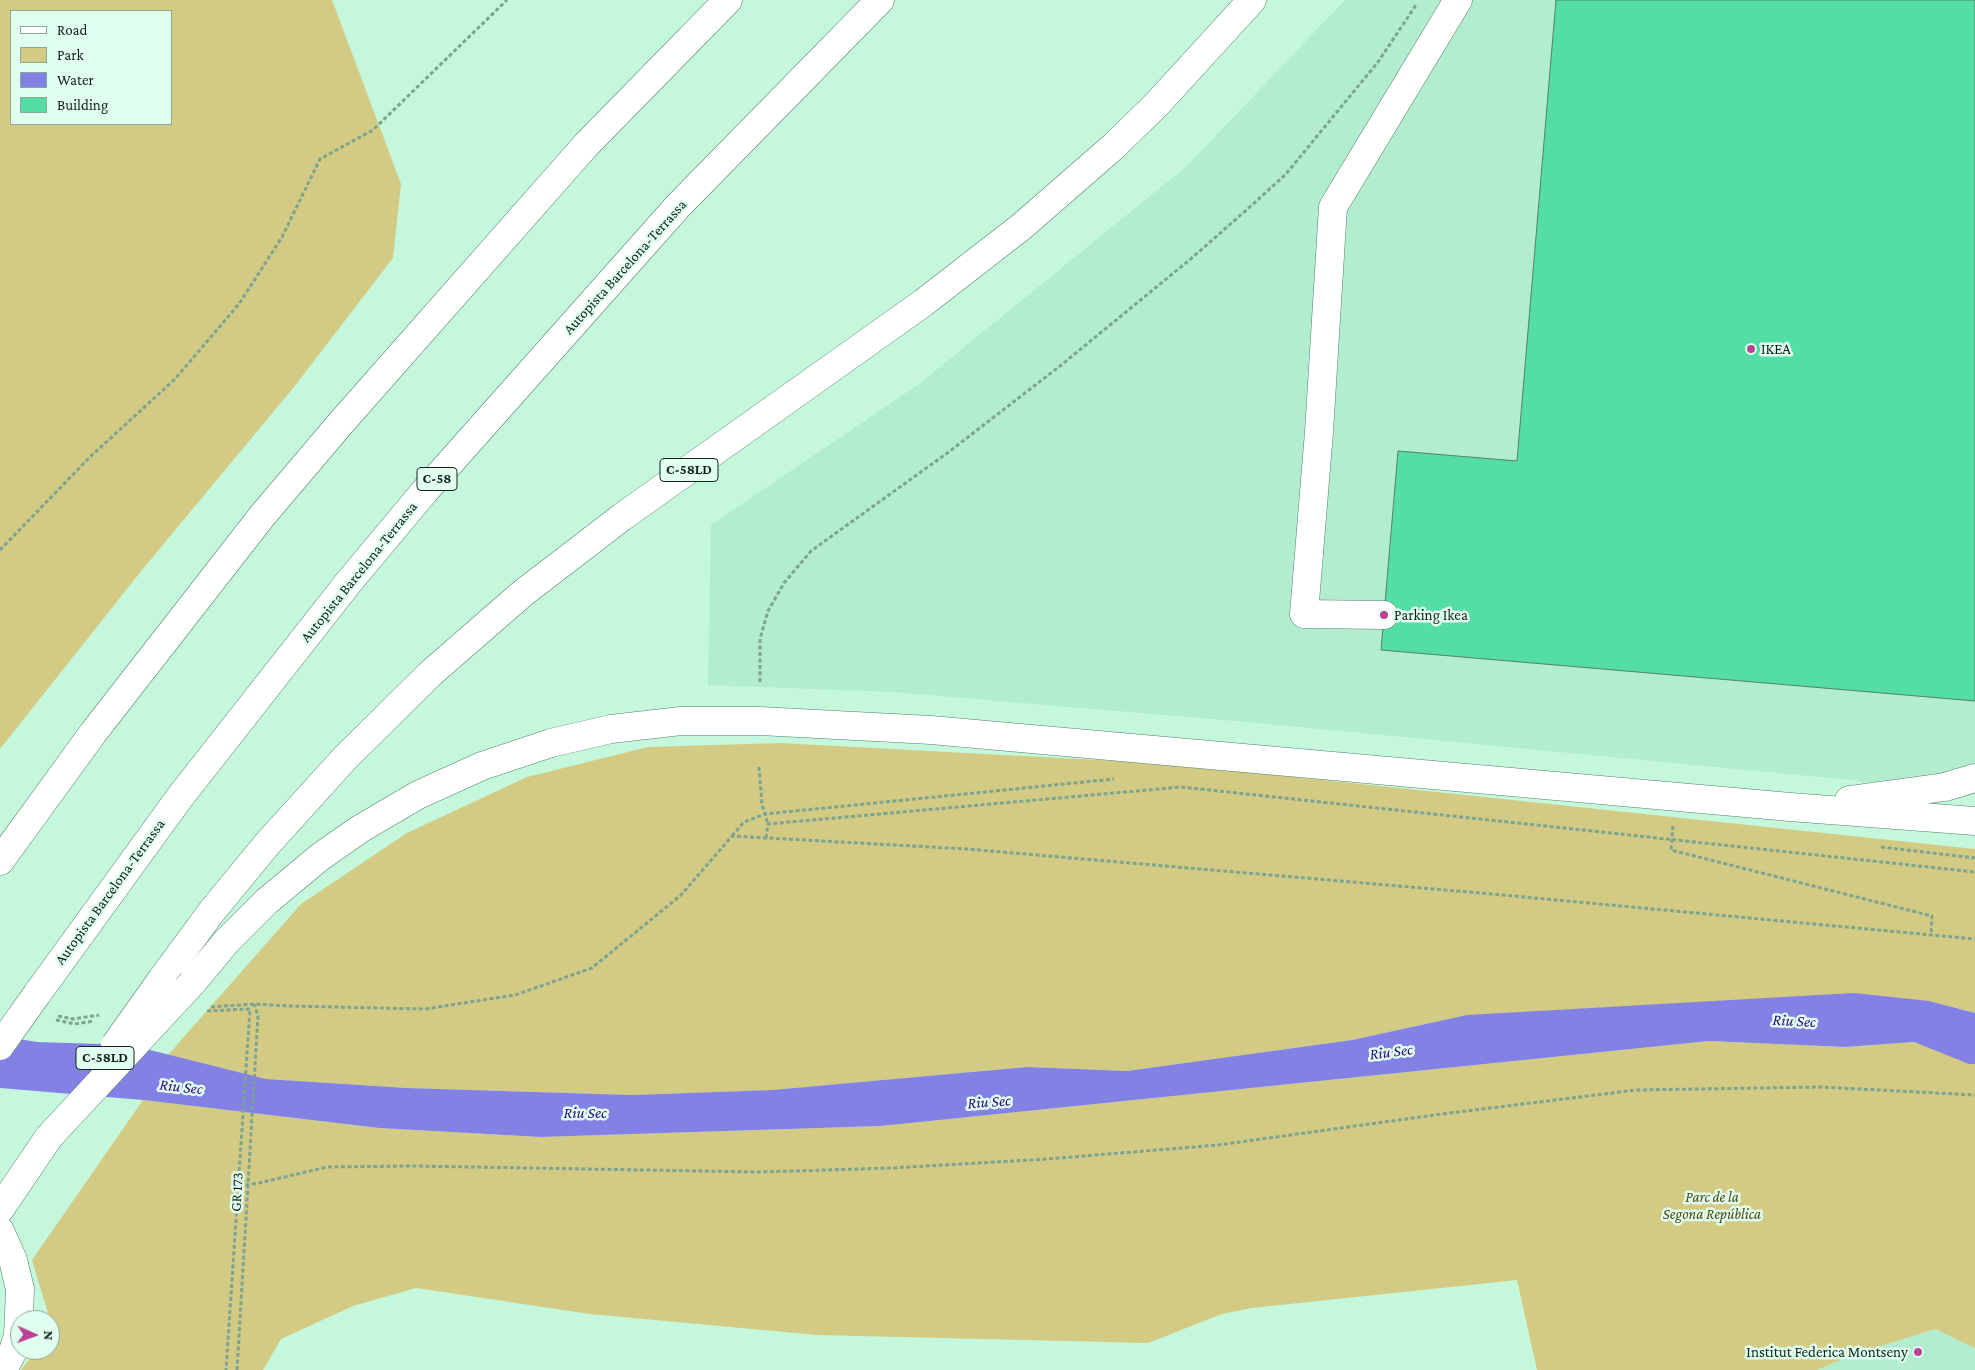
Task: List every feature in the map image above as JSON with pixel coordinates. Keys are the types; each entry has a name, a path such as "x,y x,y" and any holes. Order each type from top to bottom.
{"main road":[{"path":"0,861 92,733 262,516 340,424 586,145 728,0"},
{"name":"Autopista Barcelona-Terrassa","path":"0,1046 180,796 348,583 424,492 678,206 880,0"},
{"name":"C-58LD","path":"0,1209 49,1137 212,911 268,843 345,758 431,673 523,593 622,517 922,303 1021,227 1107,152 1157,104 1252,0"},
{"path":"1384,615 1304,614 1319,432 1333,207 1458,0"},
{"path":"49,1137 192,983 226,942 267,901 320,857 360,829 418,796 482,766 551,743 611,729 681,721 760,721 930,730 1790,807 1975,821"},
{"path":"1790,807 1945,787 1975,778"},
{"path":"0,1231 13,1260 20,1289 18,1336 3,1370"}],"path":[{"path":"0,550 88,458 175,379 239,304 282,238 320,159 373,130 507,0"},
{"path":"760,682 760,639 768,611 784,583 811,551 942,456 1060,366 1194,257 1252,205 1286,174 1378,62 1420,0"},
{"path":"759,767 762,805 768,824 766,838"},
{"path":"250,1009 254,1004 425,1009 515,995 592,968 680,895 744,822 765,814 1122,778"},
{"path":"768,824 1182,787 1975,872"},
{"path":"1673,823 1671,850 1932,916 1931,934"},
{"path":"732,836 967,849 1472,892 1975,939"},
{"path":"1876,847 1975,858"},
{"name":"GR 173","path":"237,1370 258,1016 254,1004"},
{"path":"226,1370 248,1020"},
{"path":"239,1186 326,1167 414,1166 759,1172 892,1168 1048,1159 1218,1145 1442,1114 1636,1090 1821,1087 1975,1095"}],"shaded area":[{"path":"1345,0 1975,0 1975,792 1247,722 892,692 708,685 711,525 919,384 1188,165"},
{"name":"Institut Federica Montseny","path":"1935,1329 1975,1348 1975,1370 1817,1370 1850,1356"}],"green space":[{"path":"0,0 332,0 401,184 393,258 294,387 142,570 0,749"},
{"path":"780,743 1172,764 1975,849 1975,1013 1929,1001 1467,1015 1352,1040 1127,1071 1027,1067 772,1090 632,1095 407,1088 266,1079 168,1055 301,904 407,833 527,777 648,747"},
{"name":"Parc de la Segona República","path":"1709,1041 1845,1047 1915,1042 1975,1064 1975,1348 1935,1329 1850,1356 1817,1370 1537,1370 1517,1280 1252,1308 1222,1314 1148,1343 817,1335 590,1314 416,1288 353,1306 281,1339 263,1370 21,1370 28,1360 60,1360 60,1310 47,1310 32,1260 143,1100 379,1128 541,1137 881,1126"}],"water":[{"name":"Riu Sec","path":"1854,993 1929,1001 1975,1013 1975,1064 1969,1064 1914,1042 1845,1047 1709,1041 881,1126 541,1137 379,1128 143,1100 0,1088 0,1036 37,1042 130,1045 266,1079 407,1088 632,1095 772,1090 1027,1067 1127,1071 1352,1040 1467,1015"}],"building":[{"name":"IKEA","path":"1556,0 1975,0 1975,701 1381,650 1398,451 1517,461"}],"place":[{"name":"IKEA","path":"1751,349"},
{"name":"Parking Ikea","path":"1384,615"},
{"name":"Institut Federica Montseny","path":"1918,1352"}]}
